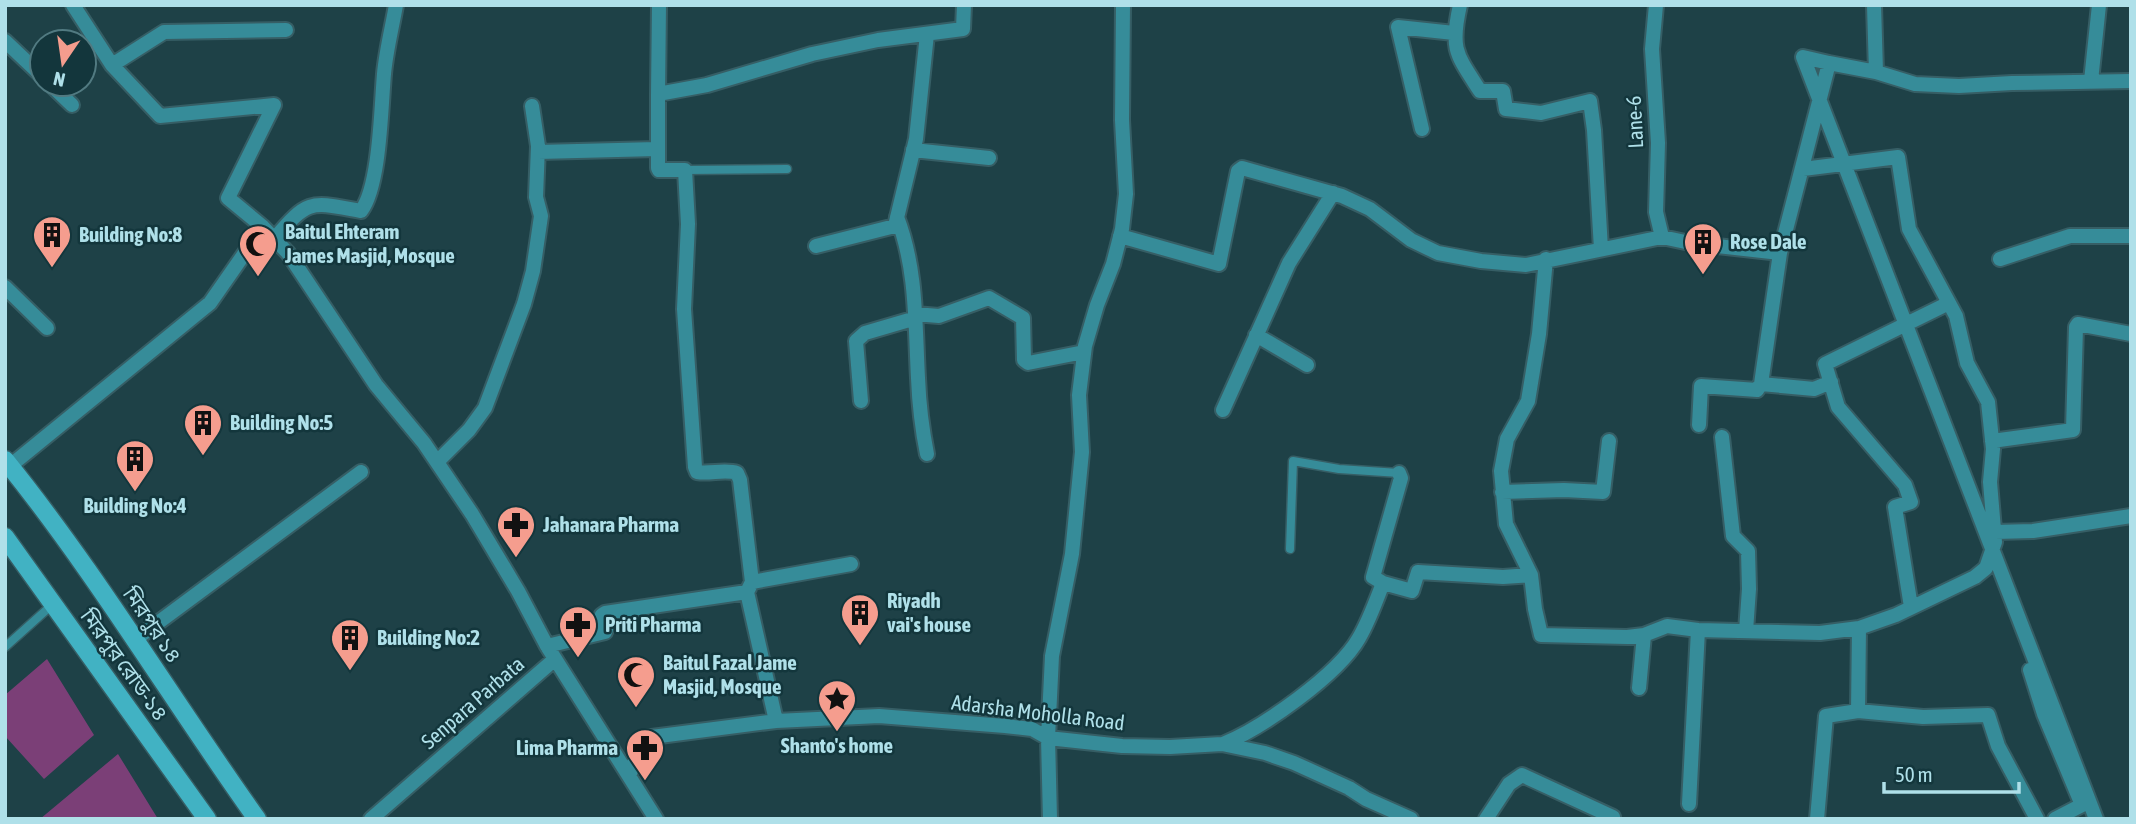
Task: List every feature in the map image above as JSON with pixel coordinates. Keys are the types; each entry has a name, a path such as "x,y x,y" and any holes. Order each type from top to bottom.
{"main road":[{"name":"মিরপুর ১৪","path":"8,463 136,639 213,758 257,819"},
{"name":"মিরপুর রোড-১৪","path":"5,537 207,819"}],"street":[{"path":"73,5 112,65 160,116 274,105 228,198 263,227 288,253 376,386 424,443 472,514 551,652 605,632 602,615 605,613 749,587 851,564"},
{"path":"275,238 289,221 308,205 328,205 361,211 367,202 377,158 384,72 396,5"},
{"path":"659,5 657,149 659,170 685,170 688,224 684,309 695,467 697,472 708,474 733,471 737,473 749,587 776,720"},
{"path":"658,94 719,81 812,54 878,40 963,29 964,5"},
{"path":"1050,819 1048,738 1052,656 1072,554 1082,452 1079,395 1084,352 1097,304 1113,264 1126,194 1122,120 1123,5"},
{"path":"1460,5 1454,33 1458,58 1479,90 1503,91 1506,109 1541,113 1590,101 1601,249"},
{"name":"Lane-6","path":"1656,5 1652,49 1658,143 1656,212 1662,237"},
{"path":"1874,5 1877,72"},
{"path":"2091,81 2099,5"},
{"path":"1422,129 1398,27 1454,33"},
{"path":"112,65 164,32 286,30"},
{"path":"816,246 893,228 913,150 926,34"},
{"path":"5,41 28,63"},
{"path":"2096,819 1803,57 1877,72 1916,84 1959,86 2131,82"},
{"path":"1699,425 1701,386 1757,390 1761,384 1780,253 1829,63"},
{"path":"65,98 72,105"},
{"path":"437,462 485,408 524,304 533,271 541,216 536,197 538,152 532,106"},
{"path":"538,152 657,149"},
{"path":"913,150 989,158"},
{"path":"1546,260 1539,334 1528,401 1507,439 1501,471 1506,524 1531,575 1541,635 1644,635 1668,626 1698,630 1821,634 1859,628 1896,615 1975,578 1986,568 1993,550 1995,532 1990,482 1992,442 1987,402 1967,363 1956,316 1909,229 1898,157 1803,169"},
{"path":"1120,236 1219,264 1239,169 1333,193 1370,209 1411,240 1438,253 1481,261 1526,265 1662,237 1690,243 1780,253"},
{"path":"1223,410 1289,263 1333,193"},
{"path":"897,215 914,279 918,382 927,454"},
{"path":"8,463 210,303 263,227"},
{"path":"2000,259 2070,236 2131,236"},
{"path":"5,287 47,328"},
{"path":"861,401 856,341 865,333 915,316 939,316 989,298 1023,318 1024,360 1028,363 1084,352"},
{"path":"1910,607 1895,507 1911,502 1905,485 1838,407 1825,365 1949,303"},
{"path":"1992,442 2073,430 2078,324 2131,334"},
{"path":"1256,335 1307,365"},
{"path":"1761,384 1814,389 1831,382"},
{"path":"1722,437 1733,536 1748,551 1746,631"},
{"path":"1502,492 1603,492 1609,441"},
{"path":"136,639 361,472"},
{"path":"1399,473 1401,478 1373,577 1383,583 1412,591 1418,572 1503,577 1531,575"},
{"path":"1995,532 2033,531 2131,516"},
{"path":"1222,744 1245,735 1264,722 1326,676 1346,657 1360,638 1383,583"},
{"path":"1858,711 1859,628"},
{"path":"1689,804 1698,630"},
{"path":"1639,688 1644,635"},
{"name":"Senpara Parbata","path":"371,819 551,652 656,819"},
{"path":"2028,662 2044,714 2082,805 2055,819"},
{"path":"1817,819 1826,716 1858,711 1923,717 1988,715 1998,746 2036,819"},
{"name":"Adarsha Moholla Road","path":"629,776 644,738 776,720 879,716 1019,727 1032,729 1048,738 1122,746 1222,744 1265,753 1294,763 1411,819"},
{"path":"1486,819 1509,784 1522,775 1612,817"}],"lane":[{"path":"685,170 787,169"},
{"path":"1290,549 1293,461 1339,469 1399,473"},
{"path":"5,647 53,604"}],"shaded area":[{"path":"47,659 94,735 44,779 5,736 5,695"},
{"path":"118,754 158,819 40,819"}],"place":[{"name":"Building No:8","path":"52,269"},
{"name":"Rose Dale","path":"1703,276"},
{"name":"Baitul Ehteram James Masjid, Mosque","path":"258,278"},
{"name":"Building No:5","path":"203,457"},
{"name":"Building No:4","path":"135,493"},
{"name":"Jahanara Pharma","path":"516,559"},
{"name":"Riyadh vai's house","path":"860,647"},
{"name":"Priti Pharma","path":"578,659"},
{"name":"Building No:2","path":"350,672"},
{"name":"Baitul Fazal Jame Masjid, Mosque","path":"636,709"},
{"name":"Shanto's home","path":"837,733"},
{"name":"Lima Pharma","path":"645,782"}]}
